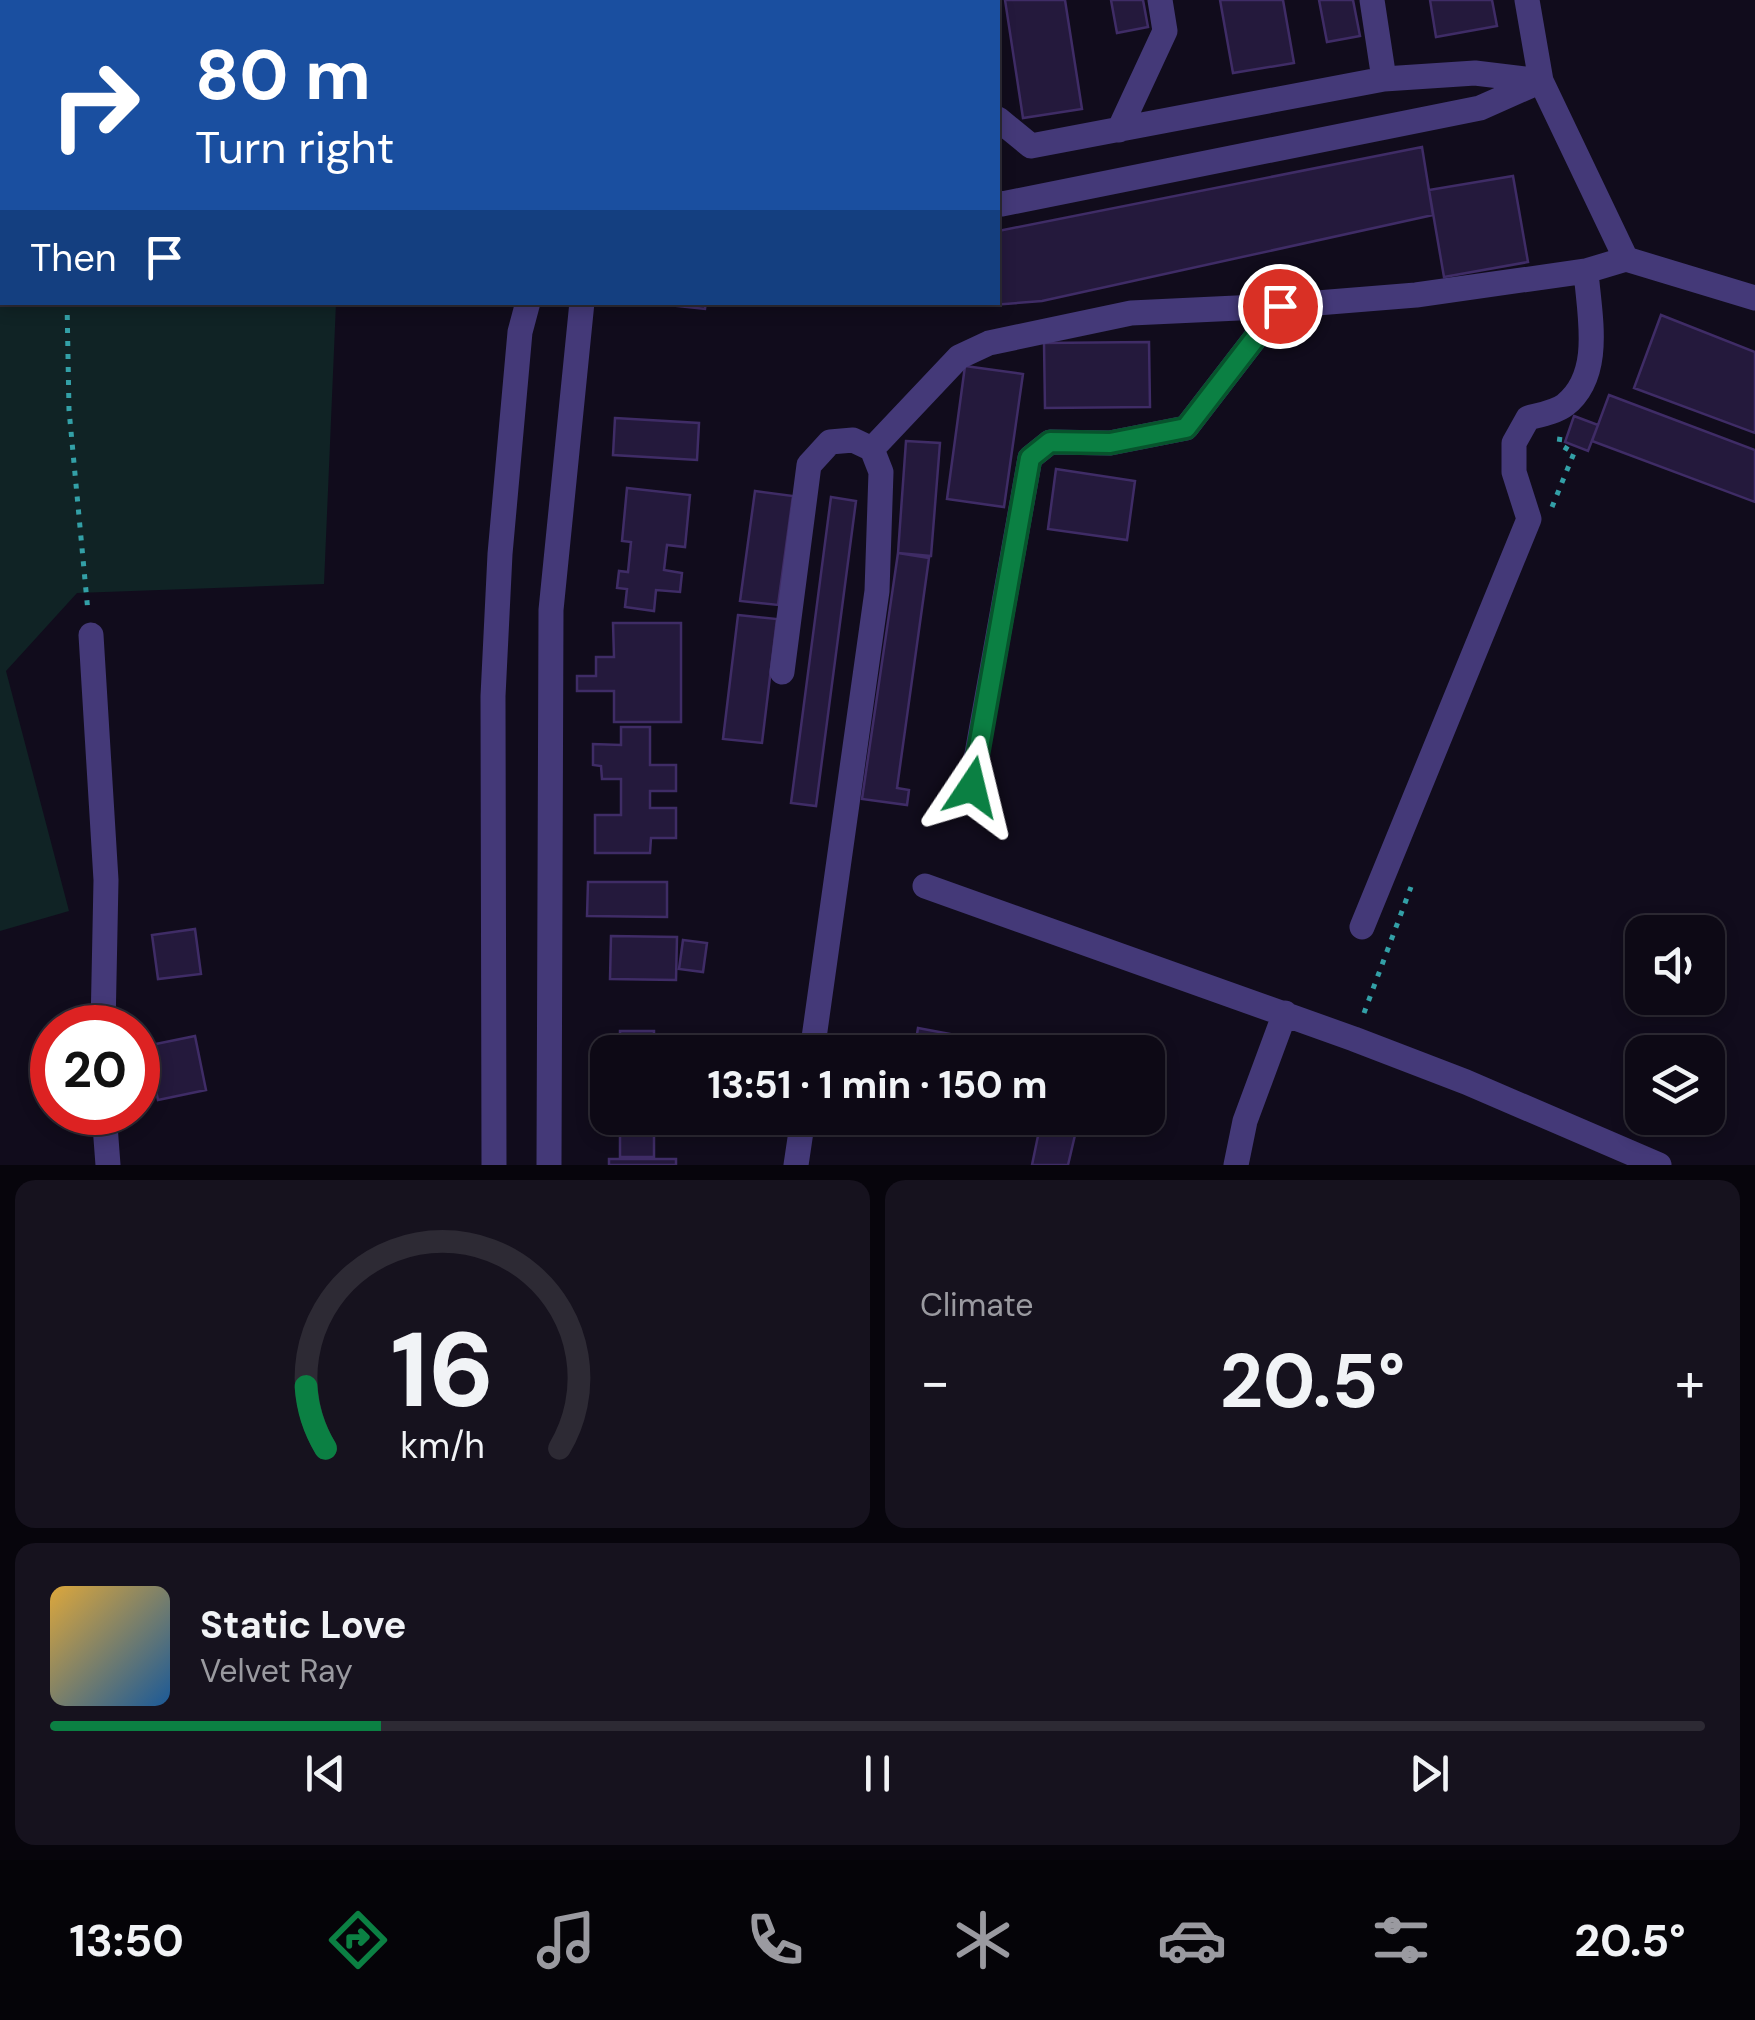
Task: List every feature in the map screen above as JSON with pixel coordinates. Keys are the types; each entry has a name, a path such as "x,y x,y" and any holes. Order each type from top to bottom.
{"street":[{"path":"1120,130 1165,31 1160,0"},
{"path":"1372,0 1384,79"},
{"path":"1528,0 1541,81 1626,260"},
{"path":"1000,121 1031,146 1384,79 1475,73 1541,81"},
{"path":"1000,204 1480,108 1541,81"},
{"path":"872,449 959,357 989,343 1131,313 1416,295 1586,271 1626,260 1755,298"},
{"path":"1362,927 1528,519 1514,472 1514,443 1528,418 1564,406 1585,382 1592,346 1586,271"},
{"path":"494,1165 493,696 503,517 520,332 527,305"},
{"path":"549,1165 551,610 582,305"},
{"path":"972,787 1030,458 1050,442 1110,443 1186,428 1280,306"},
{"path":"782,672 810,465 830,442 852,440 872,449 881,472 877,591 814,1035"},
{"path":"90,634 106,880 103,1005"},
{"path":"925,886 1285,1013 1466,1082 1660,1165"},
{"path":"1236,1165 1245,1121 1285,1013"},
{"path":"106,1135 108,1165"},
{"path":"796,1165 800,1135"}],"path":[{"path":"67,305 70,410 90,634"}],"green space":[{"path":"0,305 336,305 324,584 77,593 6,671 69,911 0,931"}],"building":[{"path":"1005,0 1065,0 1082,109 1023,118"},
{"path":"1111,0 1143,0 1148,27 1117,33"},
{"path":"1220,0 1283,0 1294,63 1233,73"},
{"path":"1319,0 1353,0 1360,36 1327,42"},
{"path":"1430,0 1492,0 1497,26 1436,37"},
{"path":"1422,147 1433,215 1042,301 1000,304 1000,231"},
{"path":"1513,176 1528,262 1444,277 1429,190"},
{"path":"668,305 706,305 705,309"},
{"path":"1661,315 1755,352 1755,433 1634,388"},
{"path":"1149,342 1150,407 1045,408 1044,343"},
{"path":"965,366 1023,374 1004,507 947,499"},
{"path":"1609,395 1755,450 1755,502 1592,441"},
{"path":"1574,416 1598,425 1588,451 1565,442"},
{"path":"615,418 699,423 697,460 613,455"},
{"path":"906,441 940,443 931,556 898,553"},
{"path":"1056,469 1135,481 1127,540 1048,529"},
{"path":"627,488 690,495 685,547 667,545 664,570 682,573 680,592 656,590 654,611 625,607 627,589 617,588 619,571 628,572 631,542 622,541"},
{"path":"755,491 793,496 778,605 740,601"},
{"path":"831,497 856,501 816,806 791,803"},
{"path":"898,553 929,558 897,788 909,790 907,805 862,799"},
{"path":"738,615 777,619 762,743 723,739"},
{"path":"613,623 681,623 681,722 614,722 614,691 577,691 577,676 596,676 596,657 614,657"},
{"path":"621,727 650,727 650,765 676,765 676,791 650,791 650,808 676,808 676,838 651,838 650,853 595,853 595,815 621,815 621,779 602,779 601,766 593,765 593,744 621,745"},
{"path":"588,882 667,882 667,917 587,916"},
{"path":"195,929 201,974 158,979 152,935"},
{"path":"611,936 677,937 676,980 610,979"},
{"path":"683,940 707,943 703,972 679,969"},
{"path":"918,1028 955,1035 917,1035"},
{"path":"620,1031 654,1031 654,1035 620,1035"},
{"path":"195,1036 206,1090 160,1100 160,1043"},
{"path":"620,1135 654,1135 654,1157 620,1157"},
{"path":"1034,1135 1075,1135 1068,1165 1032,1165 1038,1136"},
{"path":"609,1159 676,1159 676,1165 609,1165"}],"route":[{"path":"972,787 1030,458 1050,442 1110,443 1186,428 1280,306"}]}
